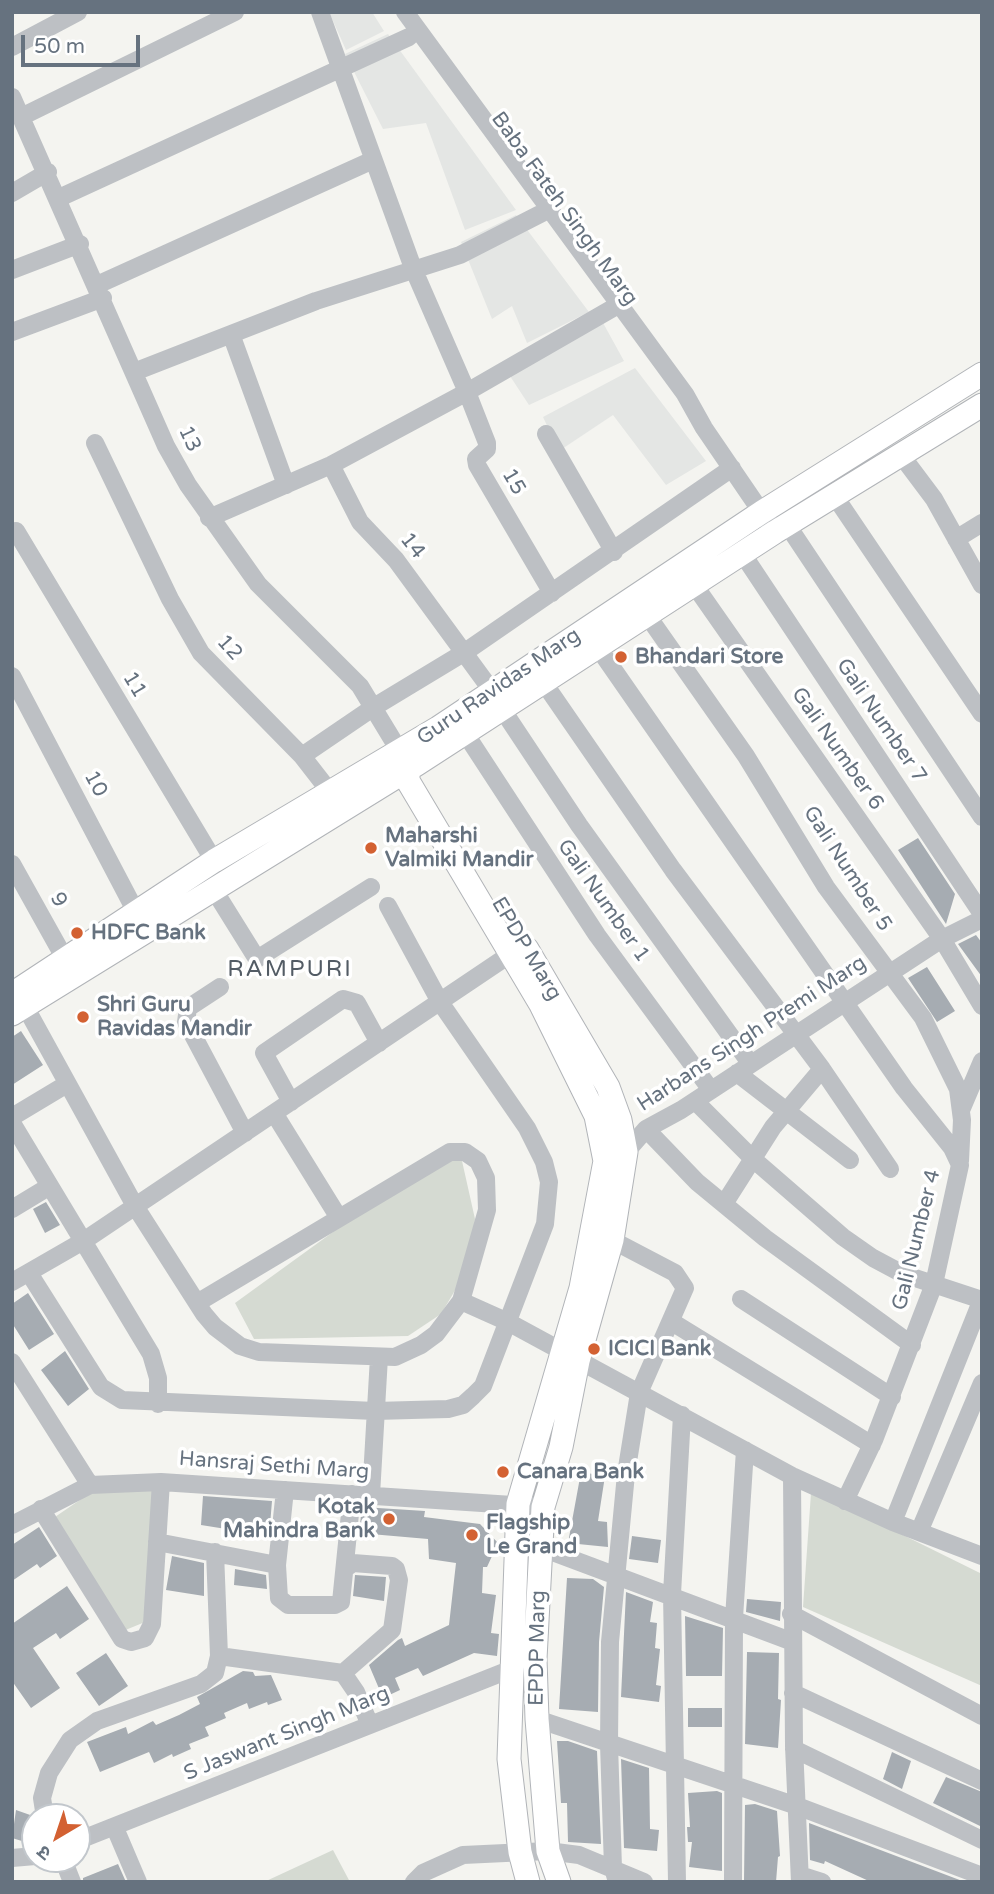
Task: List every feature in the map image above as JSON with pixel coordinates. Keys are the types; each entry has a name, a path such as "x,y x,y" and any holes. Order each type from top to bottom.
{"main road":[{"name":"Guru Ravidas Marg","path":"17,1001 214,890 497,700 762,512 982,374"},
{"name":"Guru Ravidas Marg","path":"17,1001 65,959 214,861 330,792 465,733 497,700 544,683 597,646 834,495 982,405"},
{"name":"EPDP Marg","path":"404,760 408,781 608,1087 620,1120 626,1152 612,1240 518,1504 509,1759 520,1852 528,1882"},
{"name":"EPDP Marg","path":"518,949 596,1116 605,1161 570,1357 561,1447 543,1507 535,1659 537,1719 548,1851 559,1882"}],"street":[{"path":"12,47 78,12"},
{"path":"21,117 235,12"},
{"path":"320,12 413,268 467,392"},
{"name":"Baba Fateh Singh Marg","path":"392,12 545,212"},
{"name":"Baba Fateh Singh Marg","path":"405,12 545,212 615,307 685,394 704,428 762,512 782,529 982,817"},
{"path":"59,198 409,37"},
{"name":"13","path":"12,97 48,172 177,467 209,518 258,584 360,686 404,760"},
{"path":"12,332 373,160"},
{"path":"12,193 48,172"},
{"path":"134,372 413,268 460,255 545,212"},
{"path":"12,270 80,244"},
{"path":"209,518 331,465 467,392 615,307"},
{"path":"231,334 286,485"},
{"name":"15","path":"467,392 488,443 487,449 477,460 477,465 552,593"},
{"path":"546,434 614,551"},
{"name":"12","path":"94,443 170,599 201,653 302,755 330,792"},
{"path":"901,455 934,499 982,585"},
{"name":"14","path":"331,465 360,522 390,553 465,652 743,1068 785,1111 850,1160"},
{"path":"302,755 374,706 465,652 732,468"},
{"path":"834,495 982,714"},
{"path":"956,539 982,523"},
{"name":"11","path":"16,531 214,861"},
{"name":"Gali Number 7","path":"743,553 982,916"},
{"name":"Gali Number 6","path":"695,586 942,939 982,1006"},
{"name":"Gali Number 5","path":"647,615 746,756 827,887 923,1018 952,1071 962,1108 960,1165"},
{"name":"Gali Number 4","path":"597,646 924,1116 952,1148 960,1165 933,1284 892,1396 845,1502"},
{"name":"10","path":"12,676 137,914"},
{"path":"544,683 680,879 822,1069 890,1169"},
{"name":"Gali Number 1","path":"465,733 597,935 711,1090"},
{"name":"9","path":"12,864 65,959"},
{"path":"214,890 257,959 371,887"},
{"path":"29,1273 102,1387 122,1400 158,1404 375,1411 448,1409 463,1405 483,1386 545,1224 550,1182 544,1162 527,1128 440,1002 388,905"},
{"name":"Harbans Singh Premi Marg","path":"626,1152 646,1129 695,1101 796,1034 848,1006 889,973 982,916"},
{"path":"12,1282 85,1240 518,949"},
{"path":"219,987 188,1008 186,1023 245,1133"},
{"path":"291,1102 264,1053 332,1006 343,999 353,1000 379,1043"},
{"path":"17,1001 135,1206 197,1303 215,1327 249,1349 396,1357 421,1345 436,1334 461,1301 487,1210 486,1178 478,1161 465,1152 450,1152 438,1157 197,1303"},
{"path":"962,1108 982,1060"},
{"path":"724,1204 785,1111 822,1069"},
{"path":"12,1117 67,1084"},
{"path":"695,1101 753,1159 843,1237 873,1258 903,1274 982,1299 893,1522"},
{"path":"274,1113 339,1218"},
{"path":"12,1123 85,1240 151,1354 158,1378 158,1404"},
{"path":"646,1129 697,1182 724,1204 806,1270 912,1345"},
{"path":"605,1161 626,1152"},
{"path":"12,1209 50,1186"},
{"path":"612,1240 680,1277 685,1288 639,1393 626,1475 615,1574 609,1744 615,1875"},
{"path":"741,1299 892,1396"},
{"path":"461,1301 508,1322 845,1502 919,1532 980,1552"},
{"path":"672,1322 872,1445"},
{"path":"371,1495 379,1357"},
{"path":"12,1362 90,1485"},
{"path":"919,1532 982,1383"},
{"path":"677,1882 672,1765 672,1594 682,1415"},
{"path":"733,1882 734,1618 745,1450"},
{"path":"792,1476 791,1615 800,1878 822,1882"},
{"path":"41,1508 122,1639 128,1642 145,1638 150,1630 161,1482"},
{"name":"Hansraj Sethi Marg","path":"12,1525 90,1485 161,1482 543,1507"},
{"path":"285,1490 277,1565 279,1598 288,1605 338,1604 342,1600 352,1494"},
{"path":"157,1542 277,1565"},
{"path":"542,1548 672,1594 793,1642"},
{"path":"42,1803 44,1788 53,1766 69,1740 97,1721 208,1680 217,1671 219,1656 215,1552"},
{"path":"343,1673 389,1634 399,1580 396,1569 392,1566 353,1563 346,1568"},
{"path":"791,1615 982,1716"},
{"path":"219,1656 343,1673 356,1692 370,1725"},
{"name":"S Jaswant Singh Marg","path":"91,1836 514,1668"},
{"path":"793,1693 982,1781"},
{"path":"537,1719 797,1806 982,1879"},
{"path":"794,1749 982,1840"},
{"path":"115,1828 138,1882"},
{"path":"414,1882 423,1873 463,1856 548,1851 579,1856 615,1875 644,1882"}],"shaded area":[{"path":"329,12 372,12 384,31 346,50"},
{"path":"388,34 516,210 465,230 426,123 383,129 345,54"},
{"path":"516,215 589,312 527,343 512,306 492,319 461,242"},
{"path":"602,321 624,361 529,405 508,373"},
{"path":"635,368 706,461 666,485 613,415 559,451 543,417"},
{"path":"460,1152 475,1219 470,1265 441,1314 408,1336 254,1339 235,1303 362,1211"},
{"path":"812,1479 901,1534 982,1574 982,1686 803,1607"},
{"path":"96,1489 160,1491 150,1620 123,1631 52,1519"},
{"path":"333,1850 350,1882 264,1882"}],"building":[{"path":"918,838 955,894 946,924 898,850"},
{"path":"976,935 982,943 982,977 958,944"},
{"path":"927,967 955,1011 937,1022 908,978"},
{"path":"21,1031 43,1065 12,1085 12,1037"},
{"path":"46,1202 60,1225 45,1233 33,1209"},
{"path":"28,1293 54,1334 29,1350 12,1323 12,1304"},
{"path":"65,1351 89,1389 68,1406 41,1370"},
{"path":"581,1472 605,1476 598,1521 607,1522 608,1547 568,1543"},
{"path":"203,1496 272,1501 270,1525 246,1523 245,1532 201,1525"},
{"path":"362,1507 425,1511 424,1517 480,1524 498,1543 487,1567 483,1567 482,1593 496,1595 491,1633 499,1634 497,1656 474,1653 423,1676 418,1668 395,1678 400,1690 383,1698 369,1665 402,1638 405,1646 449,1625 456,1563 429,1559 428,1539 359,1533"},
{"path":"39,1527 57,1556 40,1568 37,1564 12,1581 12,1545"},
{"path":"632,1536 661,1540 658,1563 629,1559"},
{"path":"172,1556 204,1563 204,1596 166,1590"},
{"path":"235,1569 266,1575 267,1589 234,1585"},
{"path":"355,1575 386,1577 384,1601 353,1596"},
{"path":"567,1578 593,1579 604,1587 599,1642 598,1712 559,1709"},
{"path":"67,1586 89,1619 60,1639 56,1633 33,1648 60,1688 31,1708 12,1681 12,1624"},
{"path":"626,1592 653,1602 650,1622 657,1623 655,1648 660,1649 656,1685 661,1686 659,1702 621,1697"},
{"path":"747,1599 781,1602 780,1621 746,1612"},
{"path":"685,1616 723,1628 722,1676 686,1676"},
{"path":"747,1652 779,1653 778,1699 781,1700 778,1748 745,1744"},
{"path":"106,1653 128,1686 99,1706 76,1673"},
{"path":"243,1671 253,1672 255,1676 271,1675 282,1700 249,1709 247,1703 224,1713 226,1718 205,1727 209,1736 189,1744 191,1749 173,1757 172,1754 154,1763 149,1752 100,1772 87,1742 126,1727 128,1734 153,1721 156,1725 179,1715 200,1704 197,1697"},
{"path":"688,1708 722,1708 722,1727 688,1727"},
{"path":"557,1741 568,1741 597,1751 601,1844 568,1842 567,1803 561,1803"},
{"path":"892,1752 911,1761 902,1789 883,1779"},
{"path":"621,1759 649,1768 650,1829 659,1830 657,1851 624,1848"},
{"path":"946,1777 982,1792 980,1826 933,1803"},
{"path":"688,1793 722,1793 722,1871 689,1867 692,1842 688,1842"},
{"path":"755,1804 777,1811 780,1856 776,1882 744,1881 745,1805"},
{"path":"16,1810 21,1812 21,1841 12,1838"},
{"path":"809,1823 965,1882 871,1882 825,1861 824,1864 810,1860"},
{"path":"118,1864 126,1882 83,1882 83,1878"}],"place":[{"name":"Bhandari Store","path":"621,657"},
{"name":"Maharshi Valmiki Mandir","path":"371,848"},
{"name":"HDFC Bank","path":"77,933"},
{"name":"Shri Guru Ravidas Mandir","path":"83,1017"},
{"name":"ICICI Bank","path":"594,1349"},
{"name":"Canara Bank","path":"503,1472"},
{"name":"Kotak Mahindra Bank","path":"389,1519"},
{"name":"Flagship Le Grand","path":"472,1535"}],"district":[{"name":"RAMPURI","path":"290,970"}]}
